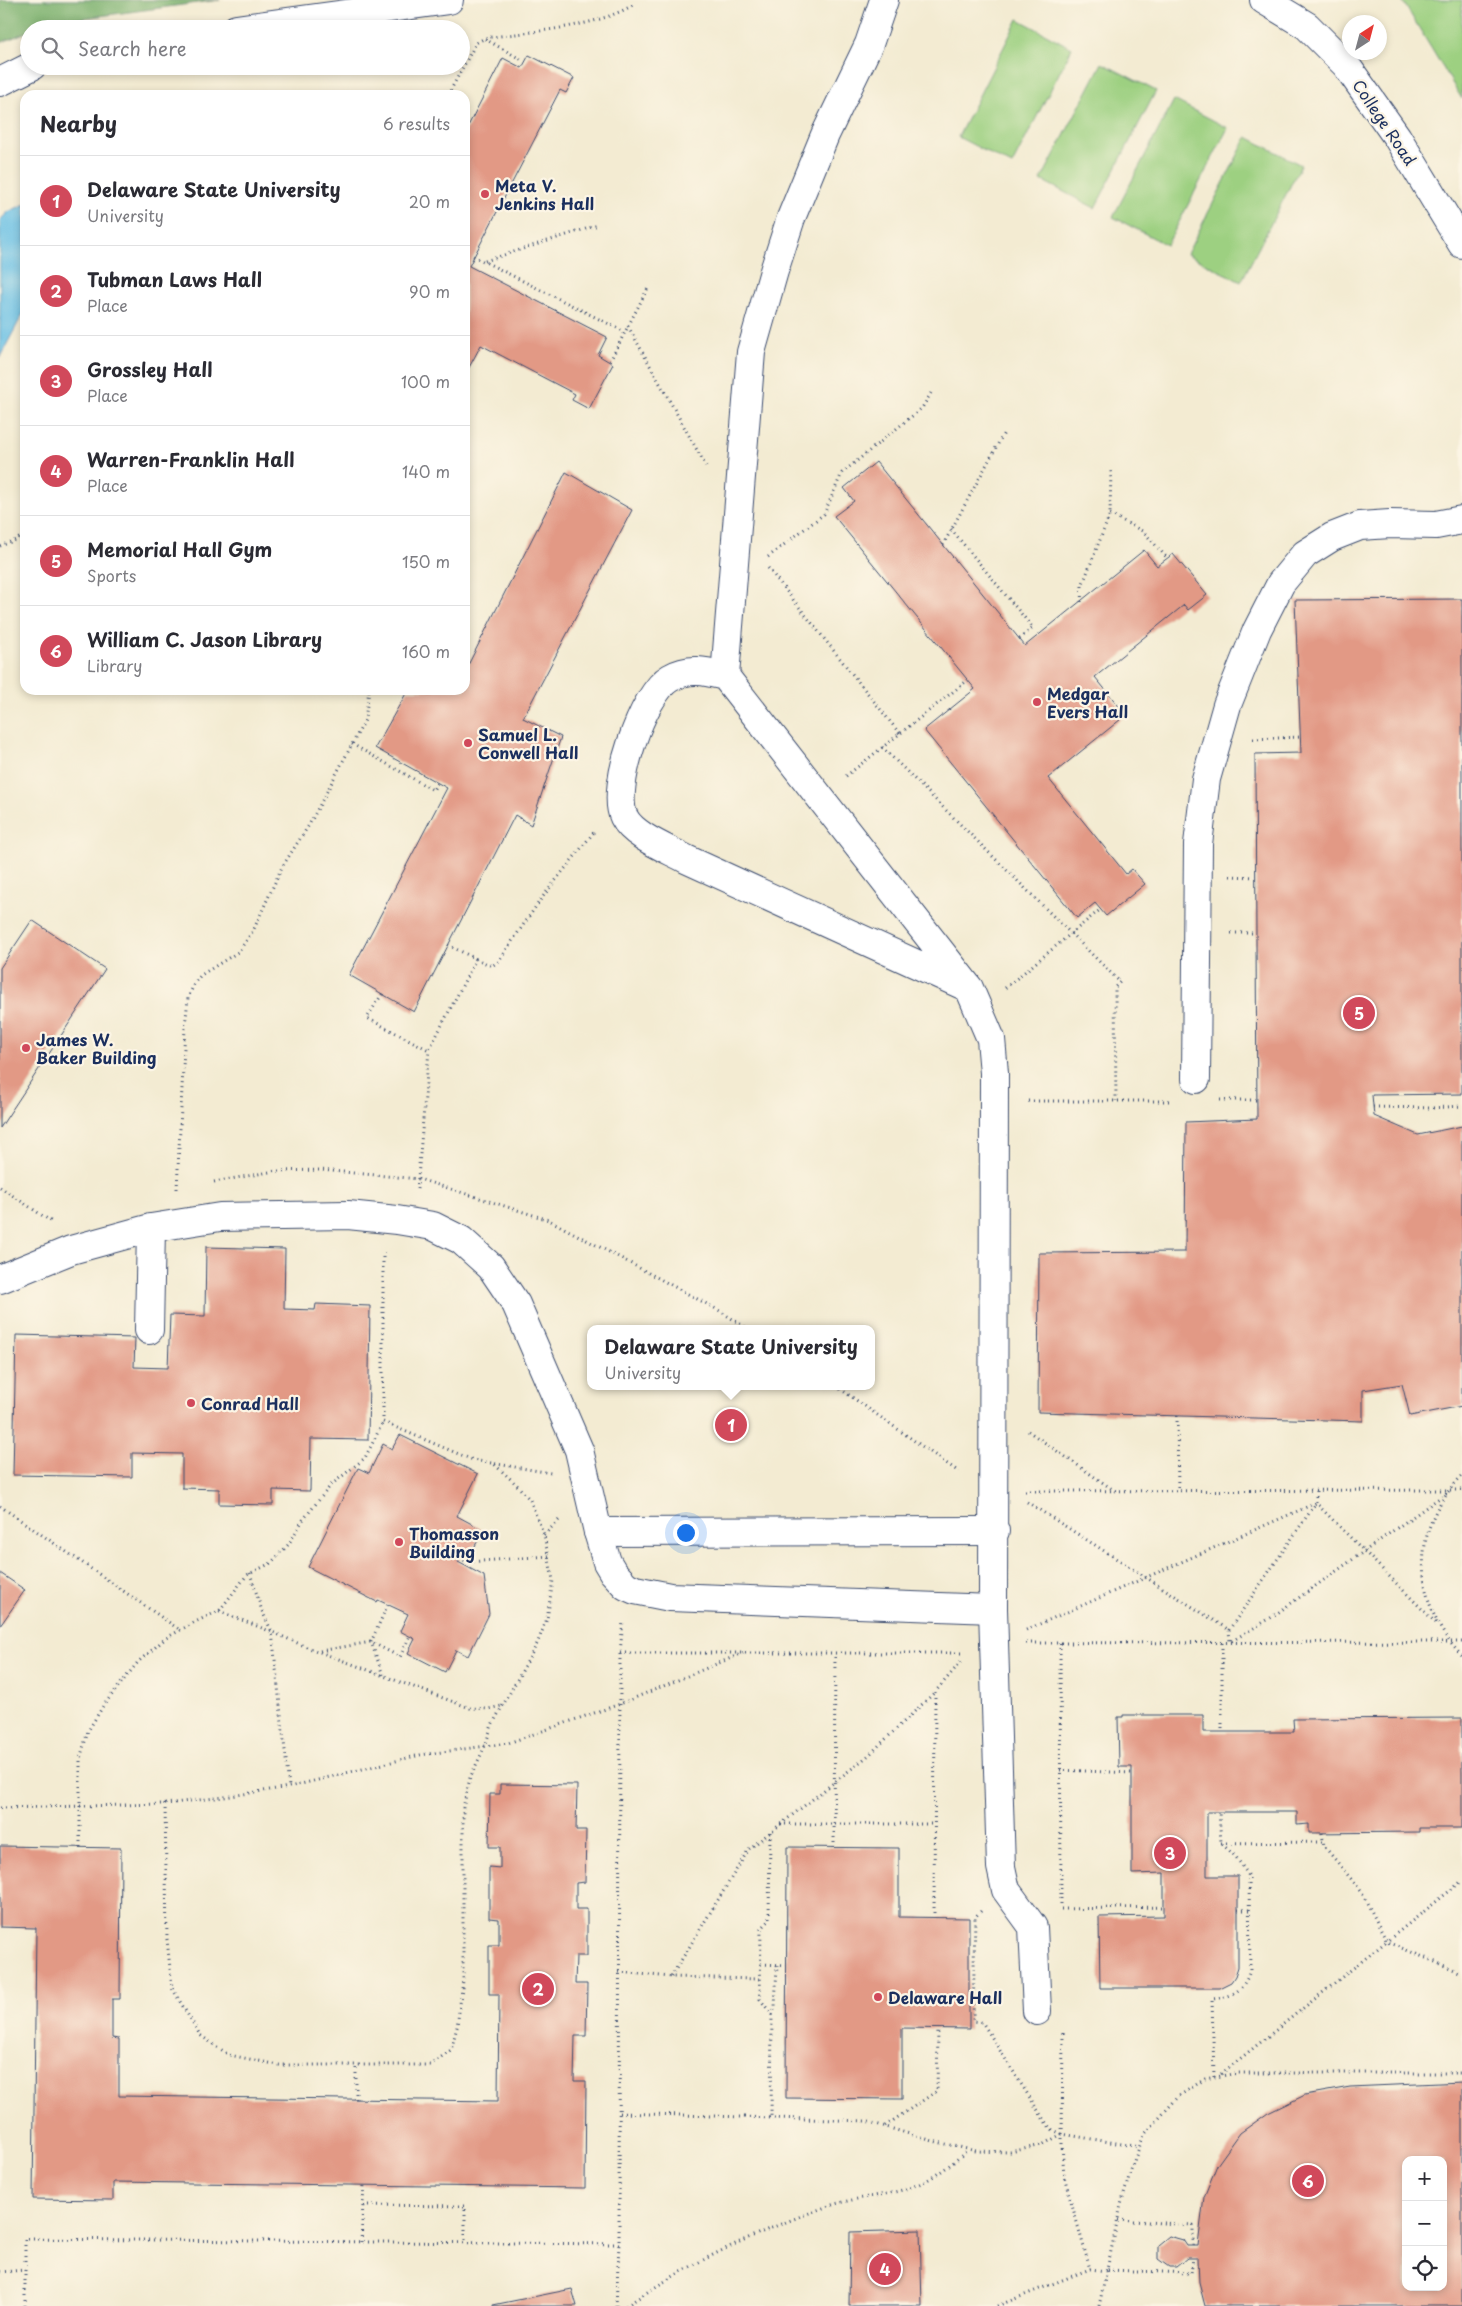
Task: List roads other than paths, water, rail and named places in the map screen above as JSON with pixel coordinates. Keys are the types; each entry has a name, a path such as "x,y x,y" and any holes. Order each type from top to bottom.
{"street":[{"path":"302,20 449,0"},
{"path":"725,676 751,352 792,218 825,135 869,44 884,0"},
{"name":"College Road","path":"1264,0 1307,26 1346,65 1397,137 1462,244"},
{"path":"0,82 20,72"},
{"path":"1196,1079 1198,844 1206,779 1227,705 1258,630 1281,583 1306,554 1332,536 1360,526 1390,524 1436,525 1462,520"},
{"path":"974,999 641,835 624,818 619,800 622,771 641,718 654,696 669,678 698,669 725,676 820,796 974,999 991,1039 994,1073 993,1609 1001,1867 1006,1890 1033,1927 1037,2011"},
{"path":"0,1279 71,1250 151,1228 220,1216 348,1215 433,1226 461,1240 491,1267 516,1304 579,1450 607,1562 626,1586 643,1594 670,1597 993,1609"},
{"path":"148,1330 151,1228"},
{"path":"598,1532 994,1531"}],"water":[{"path":"20,206 20,319 0,357 0,220 8,212"}],"place":[{"name":"Meta V. Jenkins Hall","path":"485,194"},
{"name":"Medgar Evers Hall","path":"1037,702"},
{"name":"Samuel L. Conwell Hall","path":"468,743"},
{"name":"Memorial Hall Gym","path":"1359,1013"},
{"name":"James W. Baker Building","path":"26,1048"},
{"name":"Conrad Hall","path":"191,1403"},
{"name":"Delaware State University","path":"731,1425"},
{"name":"Thomasson Building","path":"399,1542"},
{"name":"Grossley Hall","path":"1170,1853"},
{"name":"Tubman Laws Hall","path":"538,1989"},
{"name":"Delaware Hall","path":"878,1997"},
{"name":"William C. Jason Library","path":"1308,2181"},
{"name":"Warren-Franklin Hall","path":"885,2269"}]}
